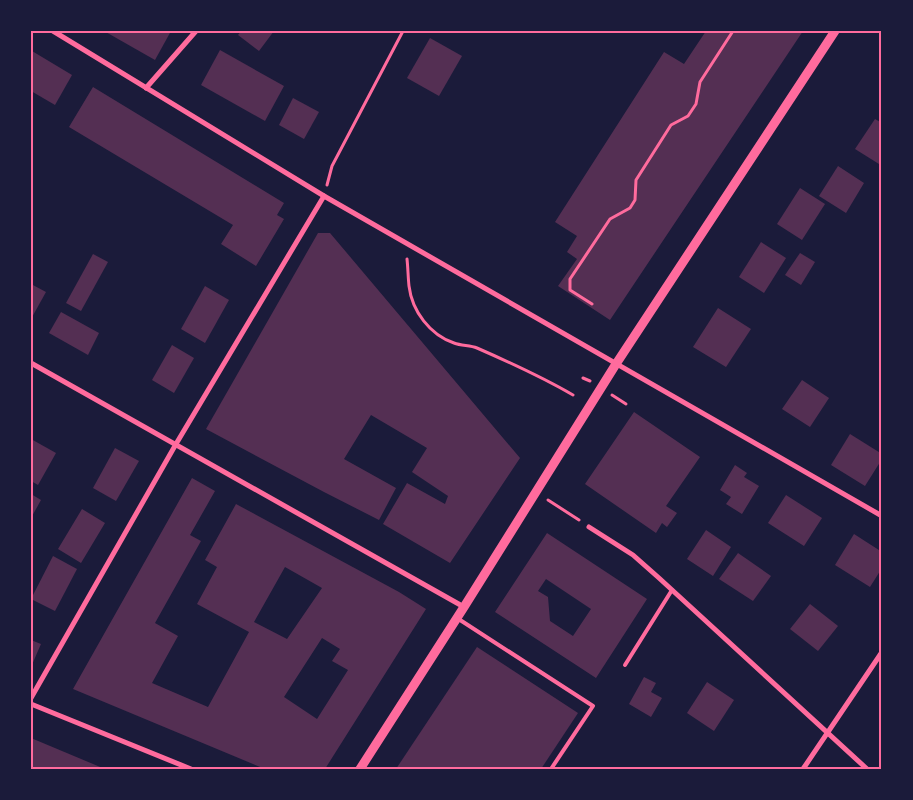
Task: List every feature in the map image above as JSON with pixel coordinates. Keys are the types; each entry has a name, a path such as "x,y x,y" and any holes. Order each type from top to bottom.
{"street":[{"path":"53,31 324,196 882,516"},
{"path":"146,88 196,31"},
{"path":"360,769 464,608 616,364 835,31"},
{"path":"31,698 176,444 324,196"},
{"path":"31,362 464,608"},
{"path":"589,527 633,555 867,769"},
{"path":"803,769 882,652"},
{"path":"31,704 191,769"}],"lane":[{"path":"624,665 672,590"},
{"path":"457,618 593,706 551,769"}],"path":[{"path":"324,196 332,166 403,31"},
{"path":"592,304 570,290 570,279 610,219 630,208 635,200 636,180 671,125 688,116 696,104 700,82 733,31"},
{"path":"407,244 409,288 416,309 437,335 455,343 475,347 546,379 573,395"},
{"path":"536,492 589,527"}],"building":[{"path":"104,31 171,31 155,60"},
{"path":"241,31 274,31 259,51 238,35"},
{"path":"706,31 803,31 610,320 558,286 577,259 567,252 577,236 555,222 664,52 684,64"},
{"path":"430,38 462,56 439,96 407,78"},
{"path":"220,50 284,86 265,121 201,85"},
{"path":"32,51 72,75 55,105 31,91"},
{"path":"93,87 284,203 277,215 284,219 256,266 221,244 233,225 69,127"},
{"path":"293,98 319,112 304,139 279,125"},
{"path":"875,119 882,123 882,160 879,164 855,149"},
{"path":"838,166 864,183 846,213 819,196"},
{"path":"800,188 825,204 802,240 777,224"},
{"path":"318,233 330,233 520,458 450,563 383,524 407,483 445,504 448,496 412,472 427,448 371,415 344,459 396,488 379,520 206,429"},
{"path":"761,242 786,258 764,293 739,277"},
{"path":"800,253 815,262 801,285 785,275"},
{"path":"93,254 108,262 81,311 66,303"},
{"path":"31,284 46,292 31,319"},
{"path":"205,286 229,300 205,343 181,329"},
{"path":"718,308 751,329 726,367 693,347"},
{"path":"61,312 99,333 88,355 49,333"},
{"path":"172,345 194,358 174,393 152,380"},
{"path":"802,380 829,398 810,427 782,409"},
{"path":"634,412 700,457 666,506 677,513 667,527 662,523 656,533 585,484"},
{"path":"850,434 882,454 882,459 865,486 831,465"},
{"path":"31,439 56,453 38,485 31,481"},
{"path":"115,448 139,461 116,501 93,488"},
{"path":"735,465 747,473 744,477 759,486 742,514 726,504 731,497 720,490"},
{"path":"192,478 215,491 190,535 201,541 155,623 178,636 152,683 208,707 249,632 197,604 217,567 205,560 236,504 399,592 426,609 325,769 265,769 73,689","holes":["285,567 322,588 287,639 254,622","322,638 340,649 332,661 348,670 317,719 284,697"]},
{"path":"31,494 41,500 31,518"},
{"path":"786,495 822,518 804,546 768,523"},
{"path":"82,509 105,523 81,563 58,549"},
{"path":"706,530 731,547 713,576 687,559"},
{"path":"547,533 647,599 596,678 495,612","holes":["546,579 591,609 573,636 550,621 548,597 538,591"]},
{"path":"854,534 882,552 882,568 870,587 835,565"},
{"path":"738,553 771,576 753,601 719,579"},
{"path":"53,556 77,569 55,611 31,599"},
{"path":"810,604 838,626 818,651 790,629"},
{"path":"31,640 41,644 31,667"},
{"path":"477,647 578,713 541,769 396,769"},
{"path":"644,677 656,683 651,692 662,698 651,717 629,704"},
{"path":"707,682 734,700 714,731 687,713"},
{"path":"31,738 105,769 31,769"}]}
